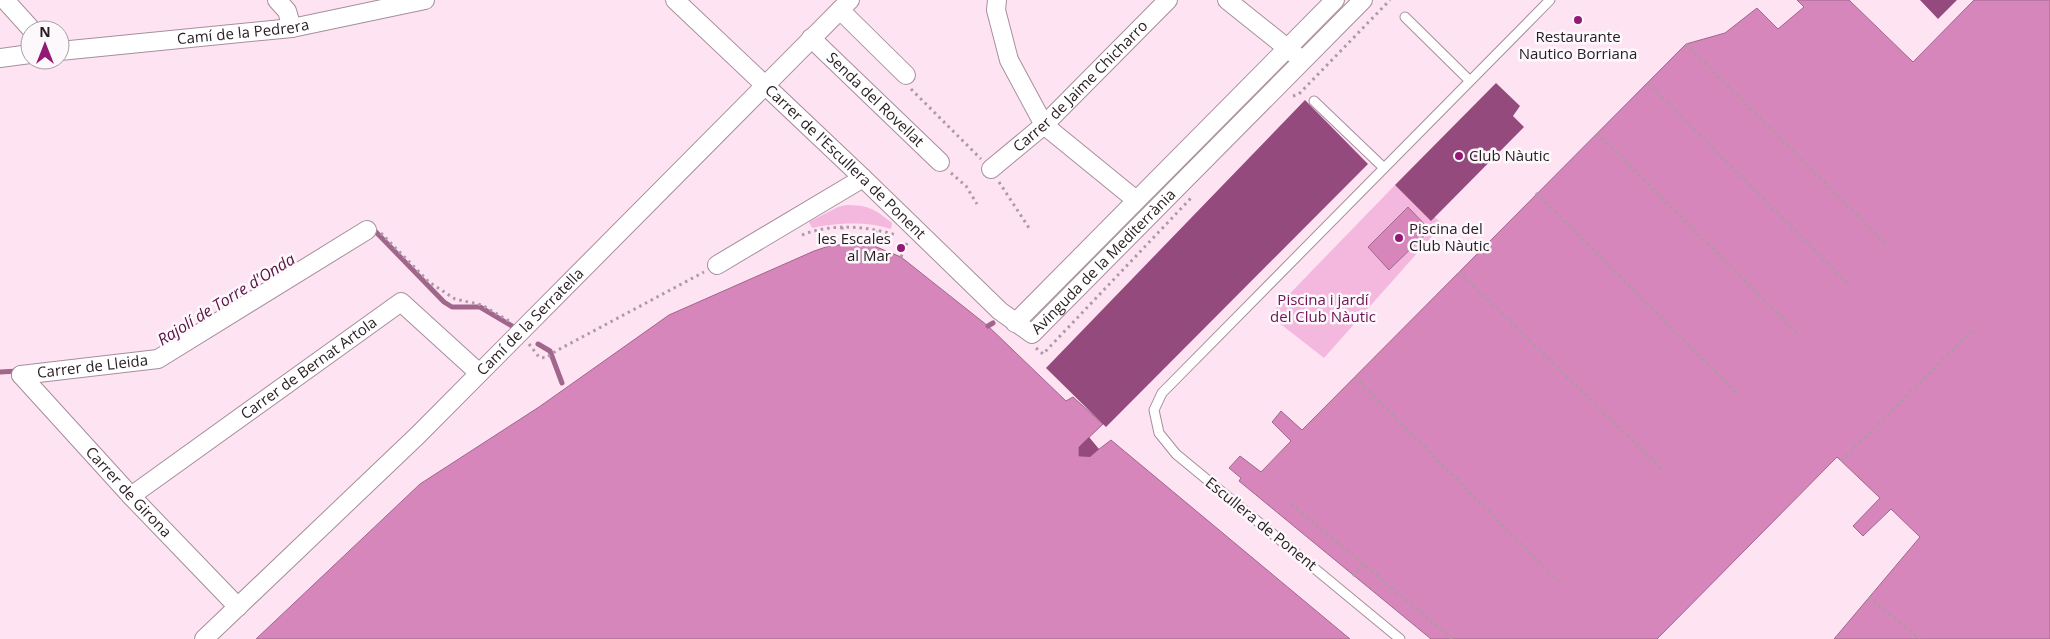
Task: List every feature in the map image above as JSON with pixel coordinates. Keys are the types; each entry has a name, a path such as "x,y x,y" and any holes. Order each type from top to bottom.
{"street":[{"path":"5,0 23,20"},
{"path":"277,0 287,11 292,28"},
{"name":"Camí de la Pedrera","path":"70,50 292,28 424,0"},
{"name":"Carrer de l'Escullera de Ponent","path":"675,0 763,86 863,178 1000,311 1015,323"},
{"path":"997,0 996,10 1009,60 1044,125 1136,200"},
{"name":"Carrer de Jaime Chicharro","path":"991,169 1044,125 1168,0"},
{"path":"1227,0 1303,61"},
{"name":"Avinguda de la Mediterrània","path":"1335,0 1015,323 1032,334 1363,0"},
{"path":"845,5 906,75"},
{"name":"Camí de la Serratella","path":"204,639 418,435 845,5"},
{"name":"Senda del Rovellat","path":"811,38 940,162"},
{"path":"0,58 20,55"},
{"path":"717,265 863,178"},
{"name":"Carrer de Lleida","path":"21,375 158,360 367,230"},
{"name":"Carrer de Bernat Artola","path":"130,496 401,302 479,373"},
{"name":"Carrer de Girona","path":"21,375 130,496 238,606"}],"lane":[{"path":"1314,101 1384,168 1550,0"},
{"path":"1405,17 1470,82"},
{"name":"Escullera de Ponent","path":"1384,168 1162,393 1154,410 1159,433 1176,454 1400,639"}],"path":[{"path":"1686,44 1888,245"},
{"path":"906,75 903,80 991,169 1031,231"},
{"path":"1648,83 1849,285"},
{"path":"1597,132 1800,336"},
{"path":"940,162 966,186 977,204"},
{"path":"1536,193 1739,395"},
{"path":"842,227 843,244"},
{"path":"795,238 812,231 842,227 876,229 913,243"},
{"path":"367,230 377,228 429,282 455,299 482,305 513,324 539,357 546,358 717,265"},
{"path":"874,246 876,229"},
{"path":"901,257 908,240"},
{"path":"1459,272 1665,472"},
{"path":"1841,460 1974,328"},
{"path":"1355,378 1559,582"},
{"path":"1291,504 1453,639"},
{"path":"1354,576 1363,565"},
{"path":"1869,597 1920,639"}],"green space":[{"name":"Piscina i jardí del Club Nàutic","path":"1395,185 1443,224 1324,358 1269,315"},
{"path":"846,205 866,207 876,211 892,223 891,229 881,226 852,224 812,228 809,222 838,207"}],"shaded area":[{"path":"1797,0 1849,0 1913,62 1974,0 2050,0 2050,639 1834,639 1920,537 1891,509 1863,536 1853,526 1880,498 1837,457 1657,639 1431,639 1239,481 1241,478 1229,468 1240,456 1261,472 1291,441 1272,422 1281,411 1302,430 1686,44 1725,33 1757,8 1778,29 1804,7"},
{"name":"Piscina del Club Nàutic","path":"1408,207 1430,230 1389,270 1368,247"},
{"path":"847,244 874,246 901,257 988,326 1066,401 1073,397 1103,424 1079,447 1079,456 1090,456 1111,440 1350,639 256,639 420,484 539,407 669,315 814,251 829,246"}],"building":[{"path":"1920,0 1957,0 1938,19"},
{"name":"Club Nàutic","path":"1496,83 1520,106 1513,116 1524,127 1431,221 1395,185"},
{"path":"1305,100 1368,164 1106,427 1046,368"},
{"path":"1089,437 1099,449 1090,457 1079,456 1079,447"}],"waterway":[{"name":"Rajolí de Torre d'Onda","path":"375,231 444,302 452,307 480,307 512,326"},
{"path":"988,326 993,323"},
{"path":"538,344 550,351 562,383"},
{"name":"Rajolí de Torre d'Onda","path":"0,372 19,371"}],"place":[{"name":"Restaurante Nautico Borriana","path":"1578,20"},
{"name":"Club Nàutic","path":"1459,156"},
{"name":"Piscina del Club Nàutic","path":"1399,238"},
{"name":"les Escales al Mar","path":"901,248"}]}
